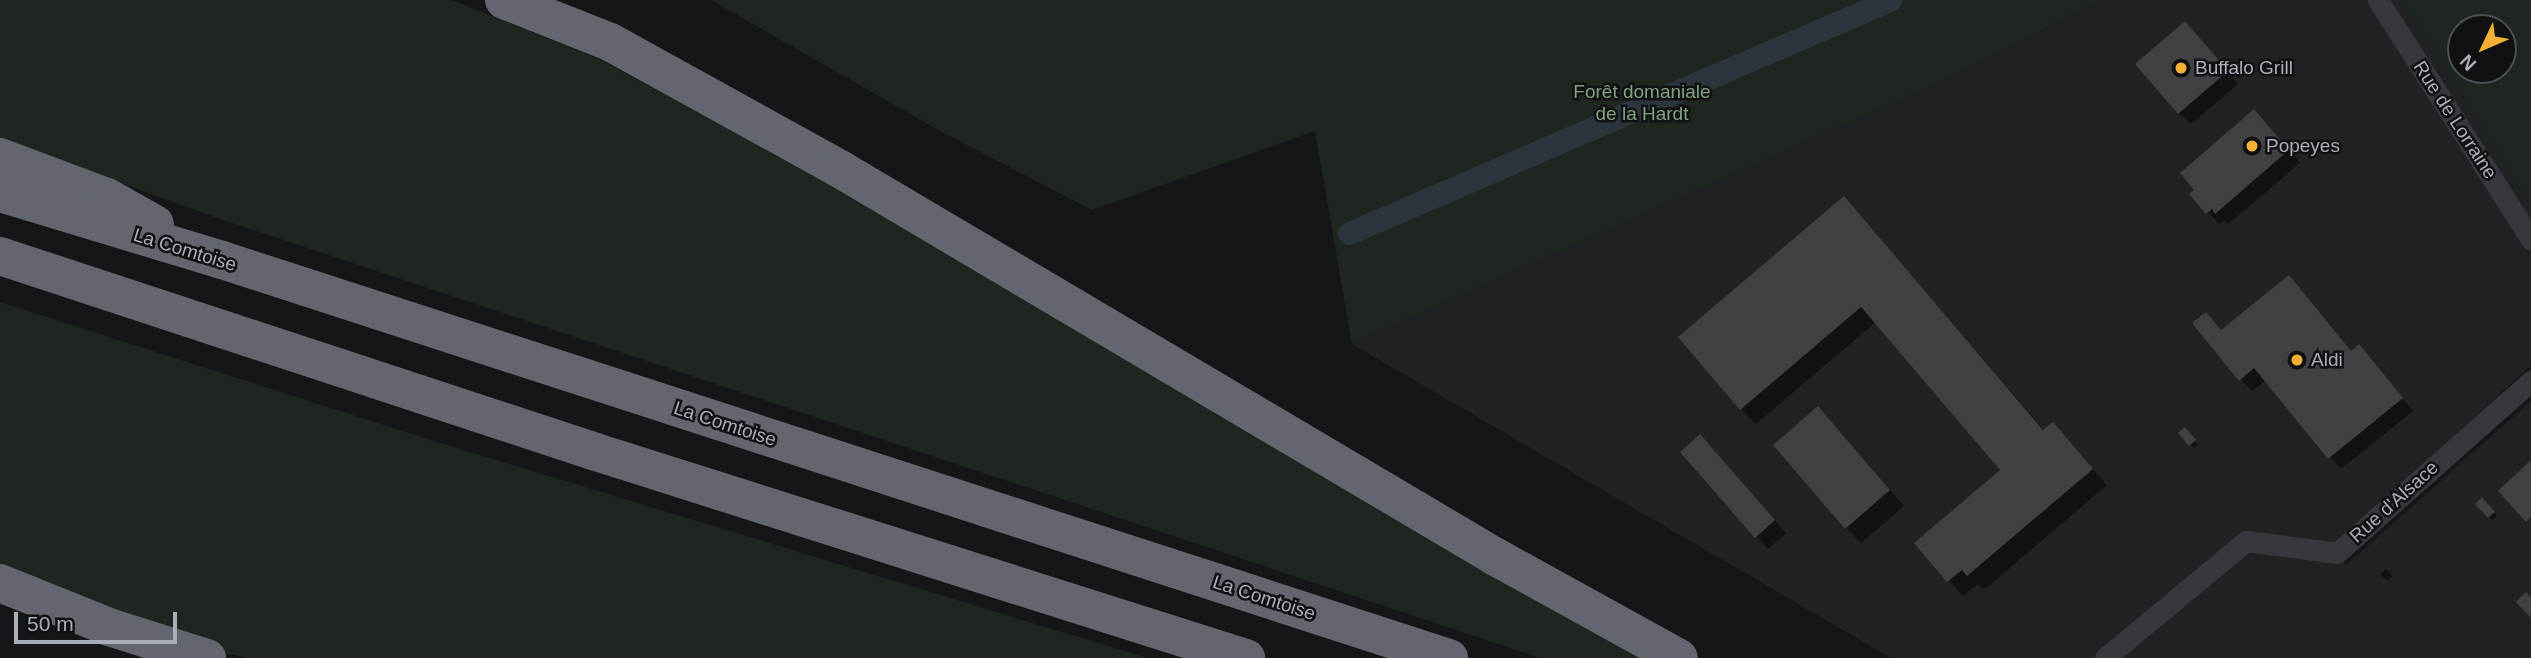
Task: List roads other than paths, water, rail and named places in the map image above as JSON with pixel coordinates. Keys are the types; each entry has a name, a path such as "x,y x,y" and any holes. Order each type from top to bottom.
{"highway":[{"path":"504,0 610,42 840,169 1494,556 1679,658"},
{"path":"0,157 107,197 222,260"},
{"name":"La Comtoise","path":"0,193 222,260 1449,658"},
{"path":"0,256 1246,658"},
{"path":"0,269 121,296"},
{"path":"0,583 109,627 207,658"}],"street":[{"name":"Rue de Lorraine","path":"2378,0 2531,239"},
{"name":"Rue d'Alsace","path":"2105,658 2246,541 2337,553 2531,381"}],"waterway":[{"path":"1349,233 1890,0"}],"place":[{"name":"Buffalo Grill","path":"2181,68"},
{"name":"Popeyes","path":"2252,146"},
{"name":"Aldi","path":"2297,360"}],"park label":[{"name":"Forêt domaniale de la Hardt","path":"1642,103"}]}
